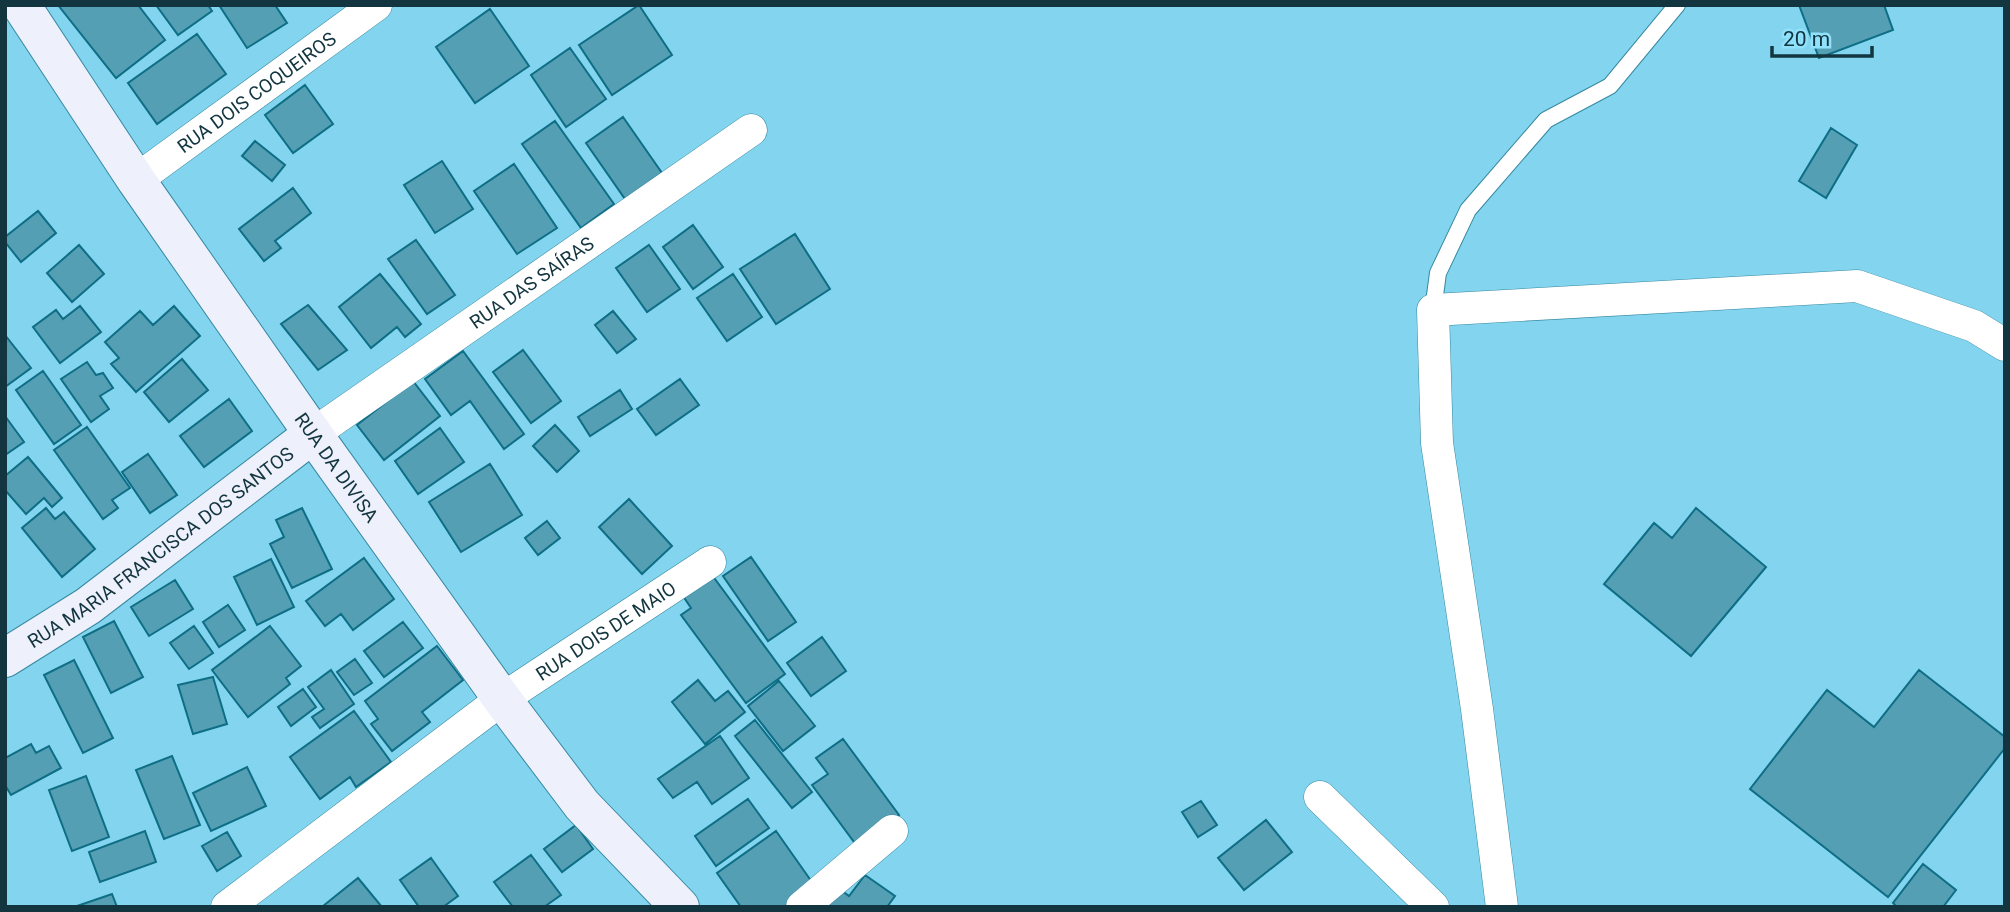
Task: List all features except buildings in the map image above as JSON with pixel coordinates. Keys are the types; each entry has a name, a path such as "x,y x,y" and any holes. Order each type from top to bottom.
{"street":[{"name":"RUA DA DIVISA","path":"21,5 136,180 502,699 582,805 680,907"},
{"name":"RUA DOIS COQUEIROS","path":"136,180 376,5"},
{"name":"RUA DAS SAÍRAS","path":"313,434 751,130"},
{"path":"1502,907 1477,709 1437,443 1433,310 1857,286 1974,326 2005,345"},
{"name":"RUA MARIA FRANCISCA DOS SANTOS","path":"5,658 88,606 313,434"},
{"name":"RUA DOIS DE MAIO","path":"227,907 502,699 709,562"},
{"path":"1320,797 1433,907"},
{"path":"802,907 892,831"}],"lane":[{"path":"1433,310 1438,273 1468,209 1546,120 1610,86 1677,5"}]}
